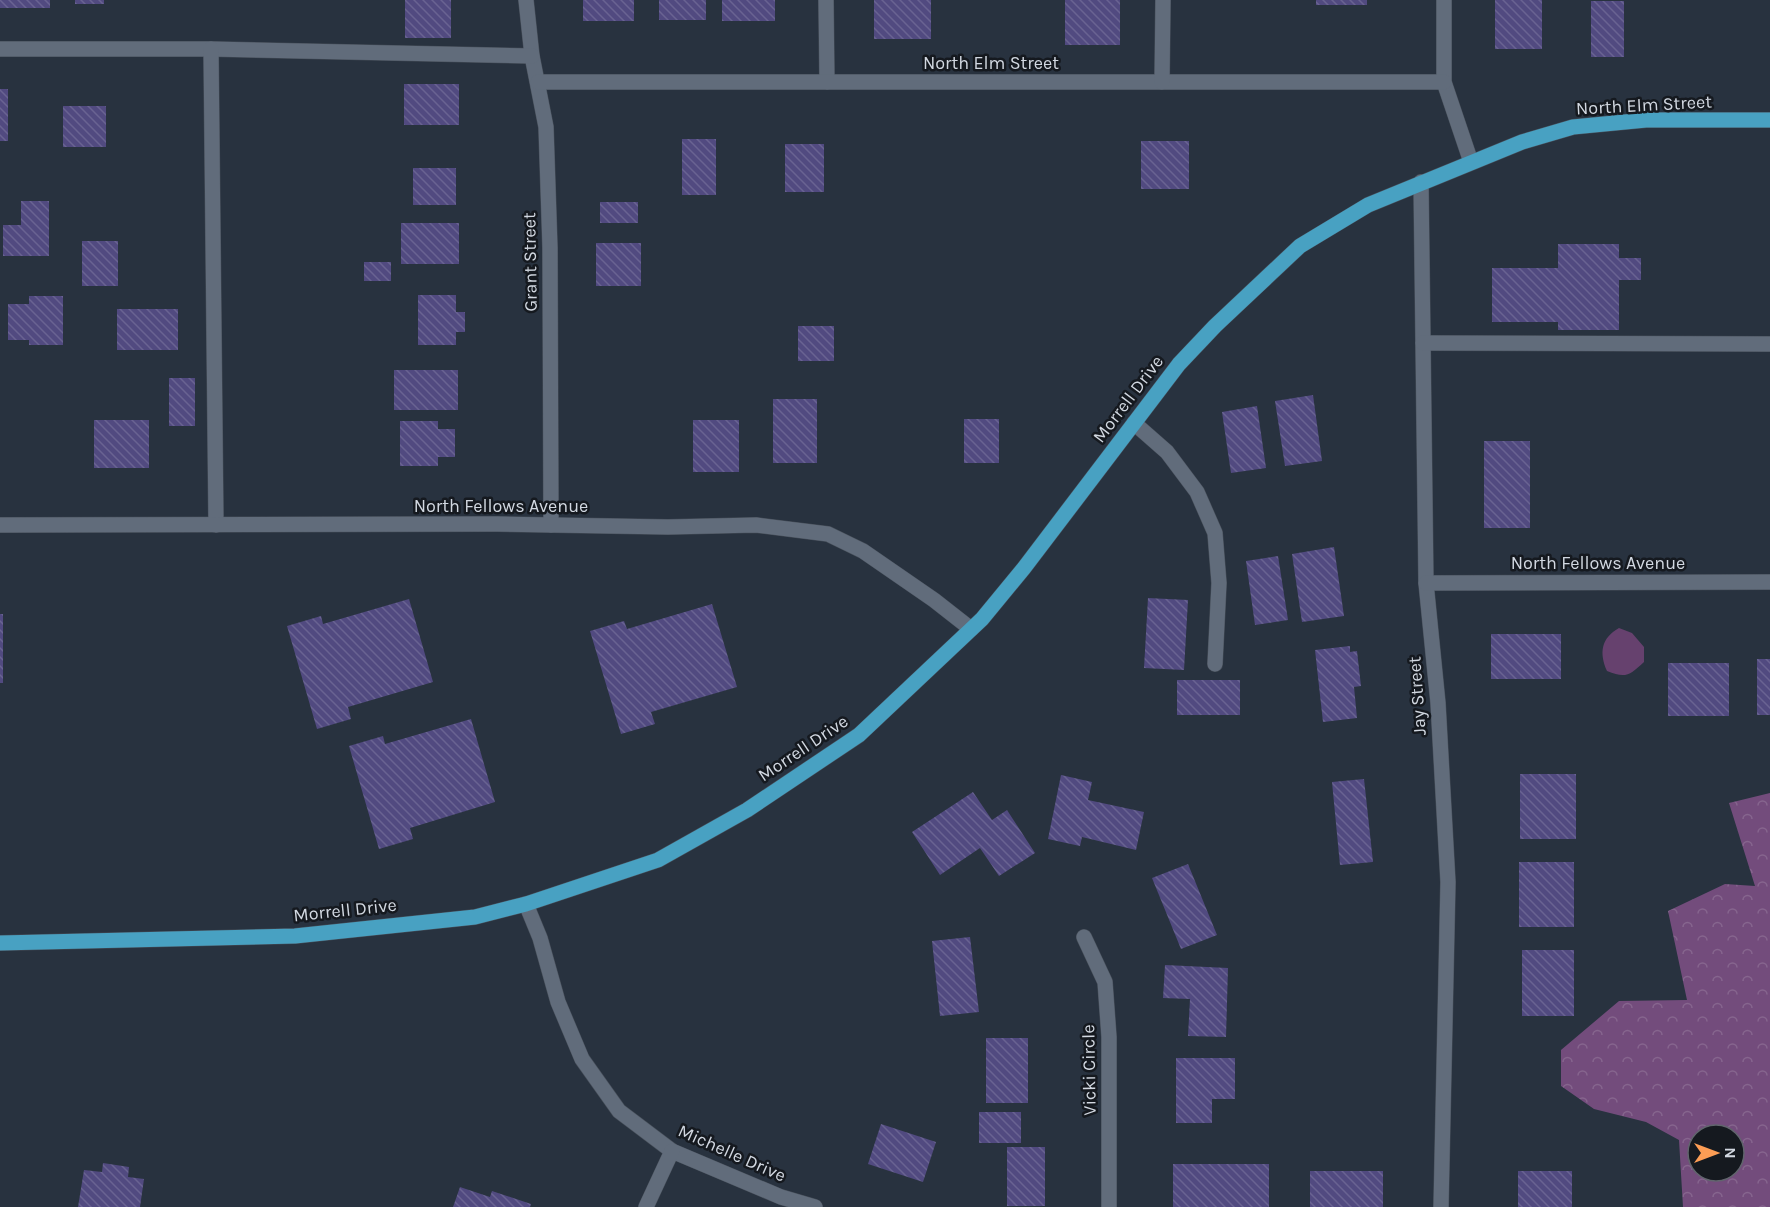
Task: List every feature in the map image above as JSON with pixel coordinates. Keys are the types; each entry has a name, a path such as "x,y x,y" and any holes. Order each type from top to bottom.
{"main road":[{"name":"North Elm Street","path":"1421,183 1522,142 1572,127 1646,120 1770,120"},
{"name":"Morrell Drive","path":"0,943 295,936 475,917 526,904 658,860 747,810 859,735 982,619 1024,568 1179,364 1215,326 1300,246 1368,205 1421,183"}],"street":[{"name":"Grant Street","path":"526,0 532,56 546,127 550,248 551,525"},
{"path":"826,0 827,82"},
{"path":"1162,82 1163,0"},
{"path":"1444,0 1444,82 1471,162"},
{"path":"0,49 211,49 532,56"},
{"path":"211,49 216,525"},
{"name":"North Elm Street","path":"538,82 1444,82"},
{"name":"Jay Street","path":"1421,183 1426,583 1438,703 1448,882 1441,1207"},
{"path":"1423,343 1770,344"},
{"path":"1134,423 1167,452 1197,492 1215,533 1219,583 1215,664"},
{"name":"North Fellows Avenue","path":"0,525 668,527 756,525 828,534 863,551 934,600 971,629"},
{"name":"North Fellows Avenue","path":"1426,583 1770,582"},
{"name":"Michelle Drive","path":"526,904 540,938 558,1002 582,1059 619,1112 672,1151 781,1197 815,1207"},
{"name":"Vicki Circle","path":"1084,938 1105,982 1109,1037 1109,1207"},
{"path":"646,1207 672,1151"}],"green space":[{"path":"1770,793 1770,1207 1683,1207 1679,1140 1646,1122 1594,1109 1561,1086 1561,1050 1619,1001 1687,1000 1668,911 1725,884 1755,886 1729,803"}],"shaded area":[{"path":"1619,628 1632,633 1644,647 1644,662 1631,673 1623,675 1607,671 1603,658 1605,641"}],"building":[{"path":"0,0 50,0 50,8 0,8"},
{"path":"75,0 104,0 104,4 75,4"},
{"path":"405,0 451,0 451,38 405,38"},
{"path":"583,0 634,0 634,21 583,21"},
{"path":"659,0 706,0 706,20 659,20"},
{"path":"722,0 775,0 775,21 722,21"},
{"path":"874,0 931,0 931,39 874,39"},
{"path":"1065,0 1120,0 1120,45 1065,45"},
{"path":"1316,0 1367,0 1367,5 1316,5"},
{"path":"1495,0 1542,0 1542,49 1495,49"},
{"path":"1591,1 1624,1 1624,57 1591,57"},
{"path":"404,84 459,84 459,125 404,125"},
{"path":"0,89 8,89 8,141 0,141"},
{"path":"63,106 106,106 106,147 63,147"},
{"path":"682,139 716,139 716,195 682,195"},
{"path":"1141,141 1189,141 1189,189 1141,189"},
{"path":"785,144 824,144 824,192 785,192"},
{"path":"413,168 456,168 456,205 413,205"},
{"path":"21,201 49,201 49,256 3,256 3,225 21,225"},
{"path":"600,202 638,202 638,223 600,223"},
{"path":"401,223 459,223 459,264 401,264"},
{"path":"82,241 118,241 118,286 82,286"},
{"path":"596,243 641,243 641,286 596,286"},
{"path":"1558,244 1619,244 1619,258 1641,258 1641,280 1619,280 1619,330 1558,330 1558,322 1492,322 1492,268 1558,268"},
{"path":"364,262 391,262 391,281 364,281"},
{"path":"418,295 456,295 456,312 465,312 465,332 456,332 456,345 418,345"},
{"path":"29,296 63,296 63,345 29,345 29,340 8,340 8,304 29,304"},
{"path":"117,309 178,309 178,350 117,350"},
{"path":"798,326 834,326 834,361 798,361"},
{"path":"394,370 458,370 458,410 394,410"},
{"path":"169,378 195,378 195,426 169,426"},
{"path":"1313,395 1322,461 1285,466 1275,401"},
{"path":"773,399 817,399 817,463 773,463"},
{"path":"1257,406 1266,468 1231,473 1222,412"},
{"path":"964,419 999,419 999,463 964,463"},
{"path":"94,420 149,420 149,468 94,468"},
{"path":"693,420 739,420 739,472 693,472"},
{"path":"400,421 438,421 438,429 455,429 455,457 438,457 438,466 400,466"},
{"path":"1484,441 1530,441 1530,528 1484,528"},
{"path":"1334,547 1344,616 1302,622 1292,554"},
{"path":"1278,556 1288,620 1255,625 1246,561"},
{"path":"1148,598 1188,600 1184,670 1144,668"},
{"path":"409,599 433,682 348,707 351,719 317,729 287,626 321,616 323,624"},
{"path":"712,604 737,687 651,712 655,724 621,734 590,631 624,621 627,629"},
{"path":"0,614 3,614 3,683 0,683"},
{"path":"1491,634 1561,634 1561,679 1491,679"},
{"path":"1350,646 1350,652 1357,651 1361,686 1354,687 1357,718 1323,722 1315,650"},
{"path":"1757,659 1770,659 1770,715 1757,715"},
{"path":"1668,663 1729,663 1729,716 1668,716"},
{"path":"1177,680 1240,680 1240,715 1177,715"},
{"path":"471,719 495,802 410,828 413,839 379,849 349,746 383,736 385,744"},
{"path":"1520,774 1576,774 1576,839 1520,839"},
{"path":"1061,775 1092,782 1088,800 1144,812 1136,850 1082,837 1080,846 1048,839"},
{"path":"1364,779 1373,862 1340,865 1332,782"},
{"path":"973,792 992,820 1007,810 1035,853 999,876 980,848 940,875 912,832"},
{"path":"1519,862 1574,862 1574,927 1519,927"},
{"path":"1188,864 1217,935 1181,949 1152,878"},
{"path":"970,937 979,1012 940,1016 932,941"},
{"path":"1522,950 1574,950 1574,1016 1522,1016"},
{"path":"1165,965 1228,968 1226,1037 1188,1036 1190,999 1163,998"},
{"path":"986,1038 1028,1038 1028,1103 986,1103"},
{"path":"1176,1058 1235,1058 1235,1099 1212,1099 1212,1123 1176,1123"},
{"path":"979,1112 1021,1112 1021,1143 979,1143"},
{"path":"881,1124 936,1142 923,1182 868,1164"},
{"path":"1007,1147 1045,1147 1045,1206 1007,1206"},
{"path":"103,1163 129,1167 128,1177 144,1179 140,1207 78,1207 84,1170 102,1172"},
{"path":"1173,1164 1269,1164 1269,1207 1173,1207"},
{"path":"1310,1171 1383,1171 1383,1207 1310,1207"},
{"path":"1518,1171 1572,1171 1572,1207 1518,1207"},
{"path":"460,1187 490,1197 492,1191 531,1204 530,1207 453,1207"}]}
